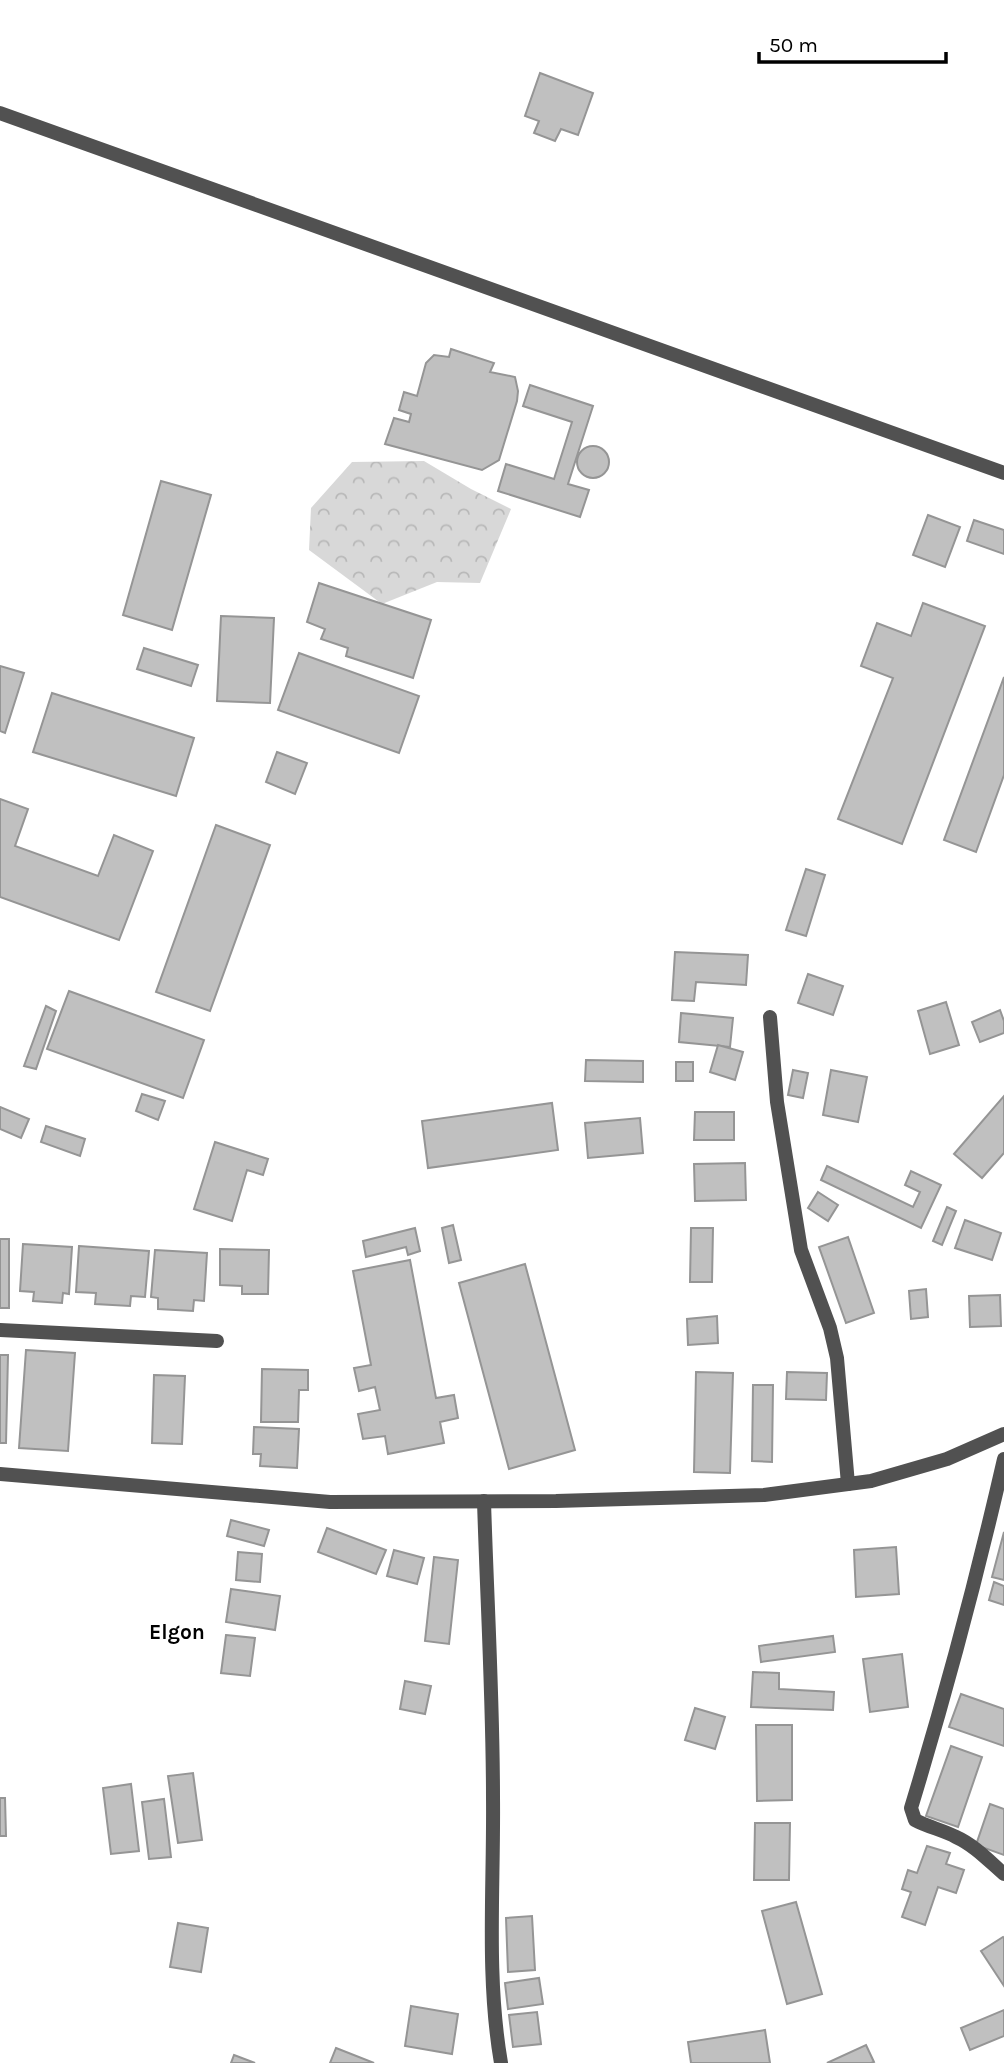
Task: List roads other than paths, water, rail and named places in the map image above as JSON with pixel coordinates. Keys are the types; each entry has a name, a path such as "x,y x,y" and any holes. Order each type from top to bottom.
{"street":[{"path":"0,113 1004,473"},
{"path":"770,1017 777,1102 801,1250 830,1328 837,1358 848,1484"},
{"path":"0,1330 217,1341"},
{"path":"0,1474 330,1502 556,1502 764,1495 871,1481 947,1459 1004,1434"},
{"path":"1004,1459 979,1568 943,1703 911,1808 915,1820 957,1837 1004,1874"},
{"path":"484,1502 494,1798 492,1923 495,2028 501,2063"}],"district":[{"name":"Elgon","path":"177,1632"}]}
